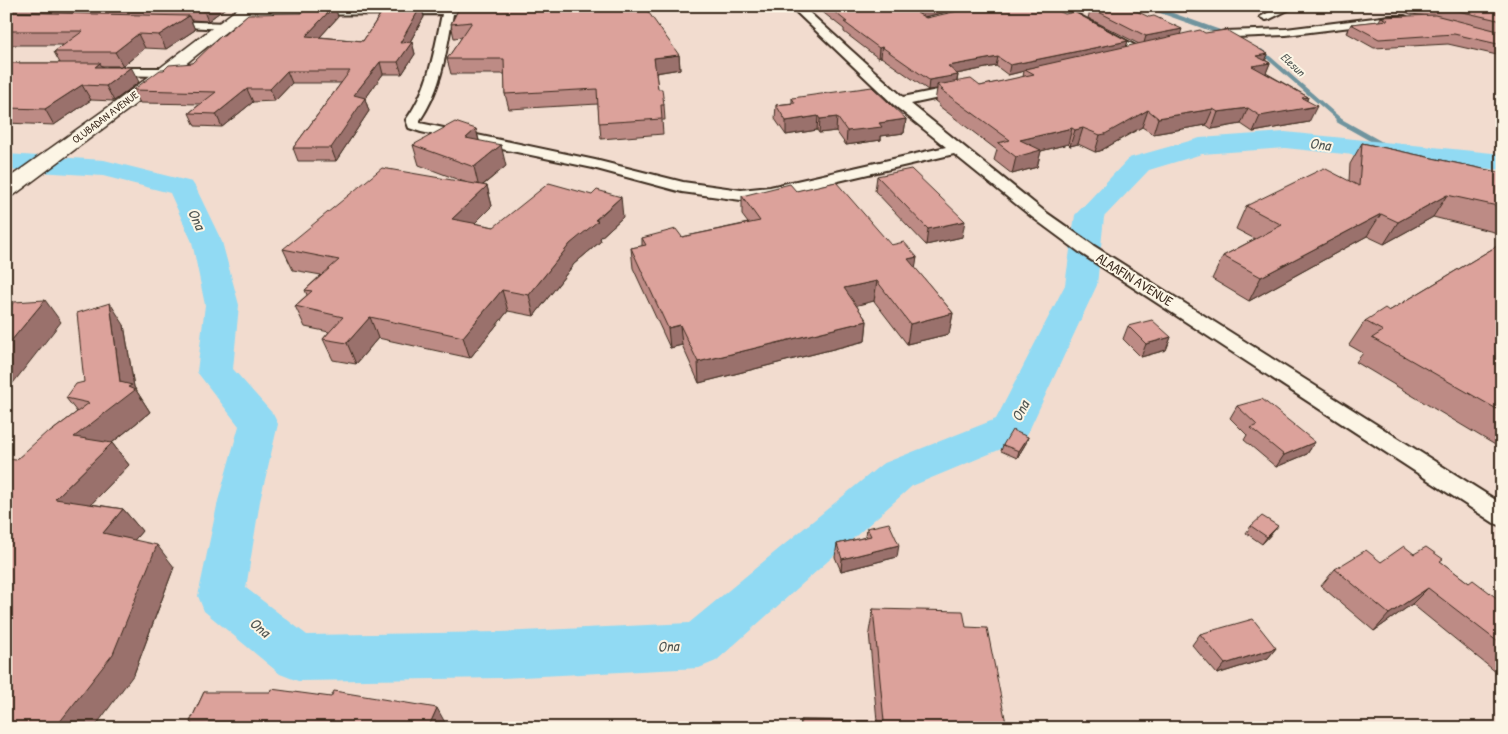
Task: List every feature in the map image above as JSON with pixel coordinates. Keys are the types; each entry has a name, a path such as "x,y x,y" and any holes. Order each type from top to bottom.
{"street":[{"name":"ALAAFIN AVENUE","path":"795,6 922,122 958,148 1038,214 1088,250 1502,516"},
{"path":"1053,6 1144,50 1120,56"},
{"path":"1285,32 1266,17 1291,6"},
{"path":"248,9 476,11"},
{"name":"OLUBADAN AVENUE","path":"12,186 123,105 248,9"},
{"path":"448,12 432,86 419,113 413,120 414,125 421,128 595,164 682,187 741,195 770,192 958,148"},
{"path":"1194,41 1228,33 1285,32 1368,21 1421,19"},
{"path":"158,23 227,26"},
{"path":"95,72 164,72"},
{"path":"899,102 976,87"}],"building":[{"path":"166,6 203,6 202,7"},
{"path":"309,6 334,6 306,36 363,41 386,6 421,6 400,43 412,42 398,62 380,62 354,95 365,98 331,148 293,148 350,71 287,71 270,89 247,89 216,114 189,113 216,92 133,90 169,65 193,63 222,35 248,14 302,13"},
{"path":"460,6 644,6 679,55 654,58 658,89 662,89 664,105 661,105 662,119 599,123 597,89 505,94 504,59 447,59 472,22 451,24"},
{"path":"827,6 933,6 917,13 926,18 981,6 1048,6 1065,14 1074,12 1128,41 1010,65 998,57 948,66 958,75 929,80 882,47 879,48 844,22 847,22"},
{"path":"1118,6 1132,9 1149,17 1154,16 1182,29 1146,36 1091,8"},
{"path":"1437,6 1502,6 1502,21"},
{"path":"6,12 189,16 159,35 138,34 115,52 54,52 83,31 6,31"},
{"path":"1435,15 1502,32 1502,45 1454,34 1379,39 1351,24 1388,20 1381,17"},
{"path":"1200,30 1205,33 1226,30 1268,54 1256,56 1270,63 1252,66 1308,97 1302,98 1317,106 1260,116 1248,108 1218,112 1213,109 1158,118 1148,110 1105,134 1100,135 1083,128 1075,130 1072,128 1020,140 1041,150 1016,157 998,143 1010,140 941,90 943,90 937,85 971,79 980,86 1034,74 1025,69"},
{"path":"6,63 100,63 95,67 131,67 106,86 82,85 45,109 6,108"},
{"path":"872,87 906,119 879,123 882,127 847,131 837,117 820,119 818,116 786,121 776,105 795,103 792,98"},
{"path":"455,122 476,129 466,138 501,145 474,167 413,145"},
{"path":"1362,143 1502,173 1502,207 1447,195 1398,222 1381,214 1261,277 1223,256 1282,225 1246,206 1324,168 1359,186"},
{"path":"382,168 487,186 452,219 494,227 549,183 592,195 597,190 621,197 595,220 598,221 570,244 529,295 502,290 463,337 370,317 347,343 323,339 343,317 295,306 312,291 305,290 339,260 283,249"},
{"path":"911,169 965,221 928,229 877,176"},
{"path":"836,182 891,245 904,242 917,257 908,259 953,313 910,324 877,281 844,288 867,321 698,362 680,325 668,328 631,248 646,245 642,238 676,229 682,237 760,221 742,196 790,184 796,191"},
{"path":"1502,243 1502,412 1372,338 1383,331 1365,321 1385,308 1389,311"},
{"path":"45,300 6,347 6,311 14,302"},
{"path":"110,303 120,382 132,385 128,387 135,390 74,437 112,443 55,499 123,509 103,533 157,545 113,654 55,728 6,728 6,459 16,460 47,432 49,433 89,403 66,398 76,384 84,382 77,313"},
{"path":"1152,320 1171,337 1146,344 1128,326"},
{"path":"1262,399 1315,442 1284,455 1251,428 1257,425 1237,406"},
{"path":"1012,430 1028,437 1019,451 1003,445"},
{"path":"1262,516 1278,526 1267,537 1251,526"},
{"path":"889,523 899,545 842,559 837,544 871,536 867,528"},
{"path":"1404,546 1414,554 1426,547 1443,559 1440,561 1469,583 1473,580 1502,602 1502,645 1428,588 1389,614 1335,569 1366,550 1381,562"},
{"path":"873,609 963,611 966,627 987,628 1007,728 801,728 801,720 884,721"},
{"path":"1253,619 1276,648 1225,664 1200,634"},
{"path":"271,689 331,697 334,691 437,708 428,728 250,728 253,722 190,722 204,692 270,692"}],"waterway":[{"name":"Elesun","path":"1136,6 1158,10 1225,34"},
{"name":"Elesun","path":"1261,51 1341,121"},
{"name":"Elesun","path":"1338,120 1395,152"},
{"name":"Ona","path":"6,162 104,168 182,188 207,242 222,305 215,372 259,424 239,501 221,596 298,658 502,655 699,645 897,475 1011,429 1081,285 1090,215 1139,164 1200,146 1285,140 1502,162"}]}
